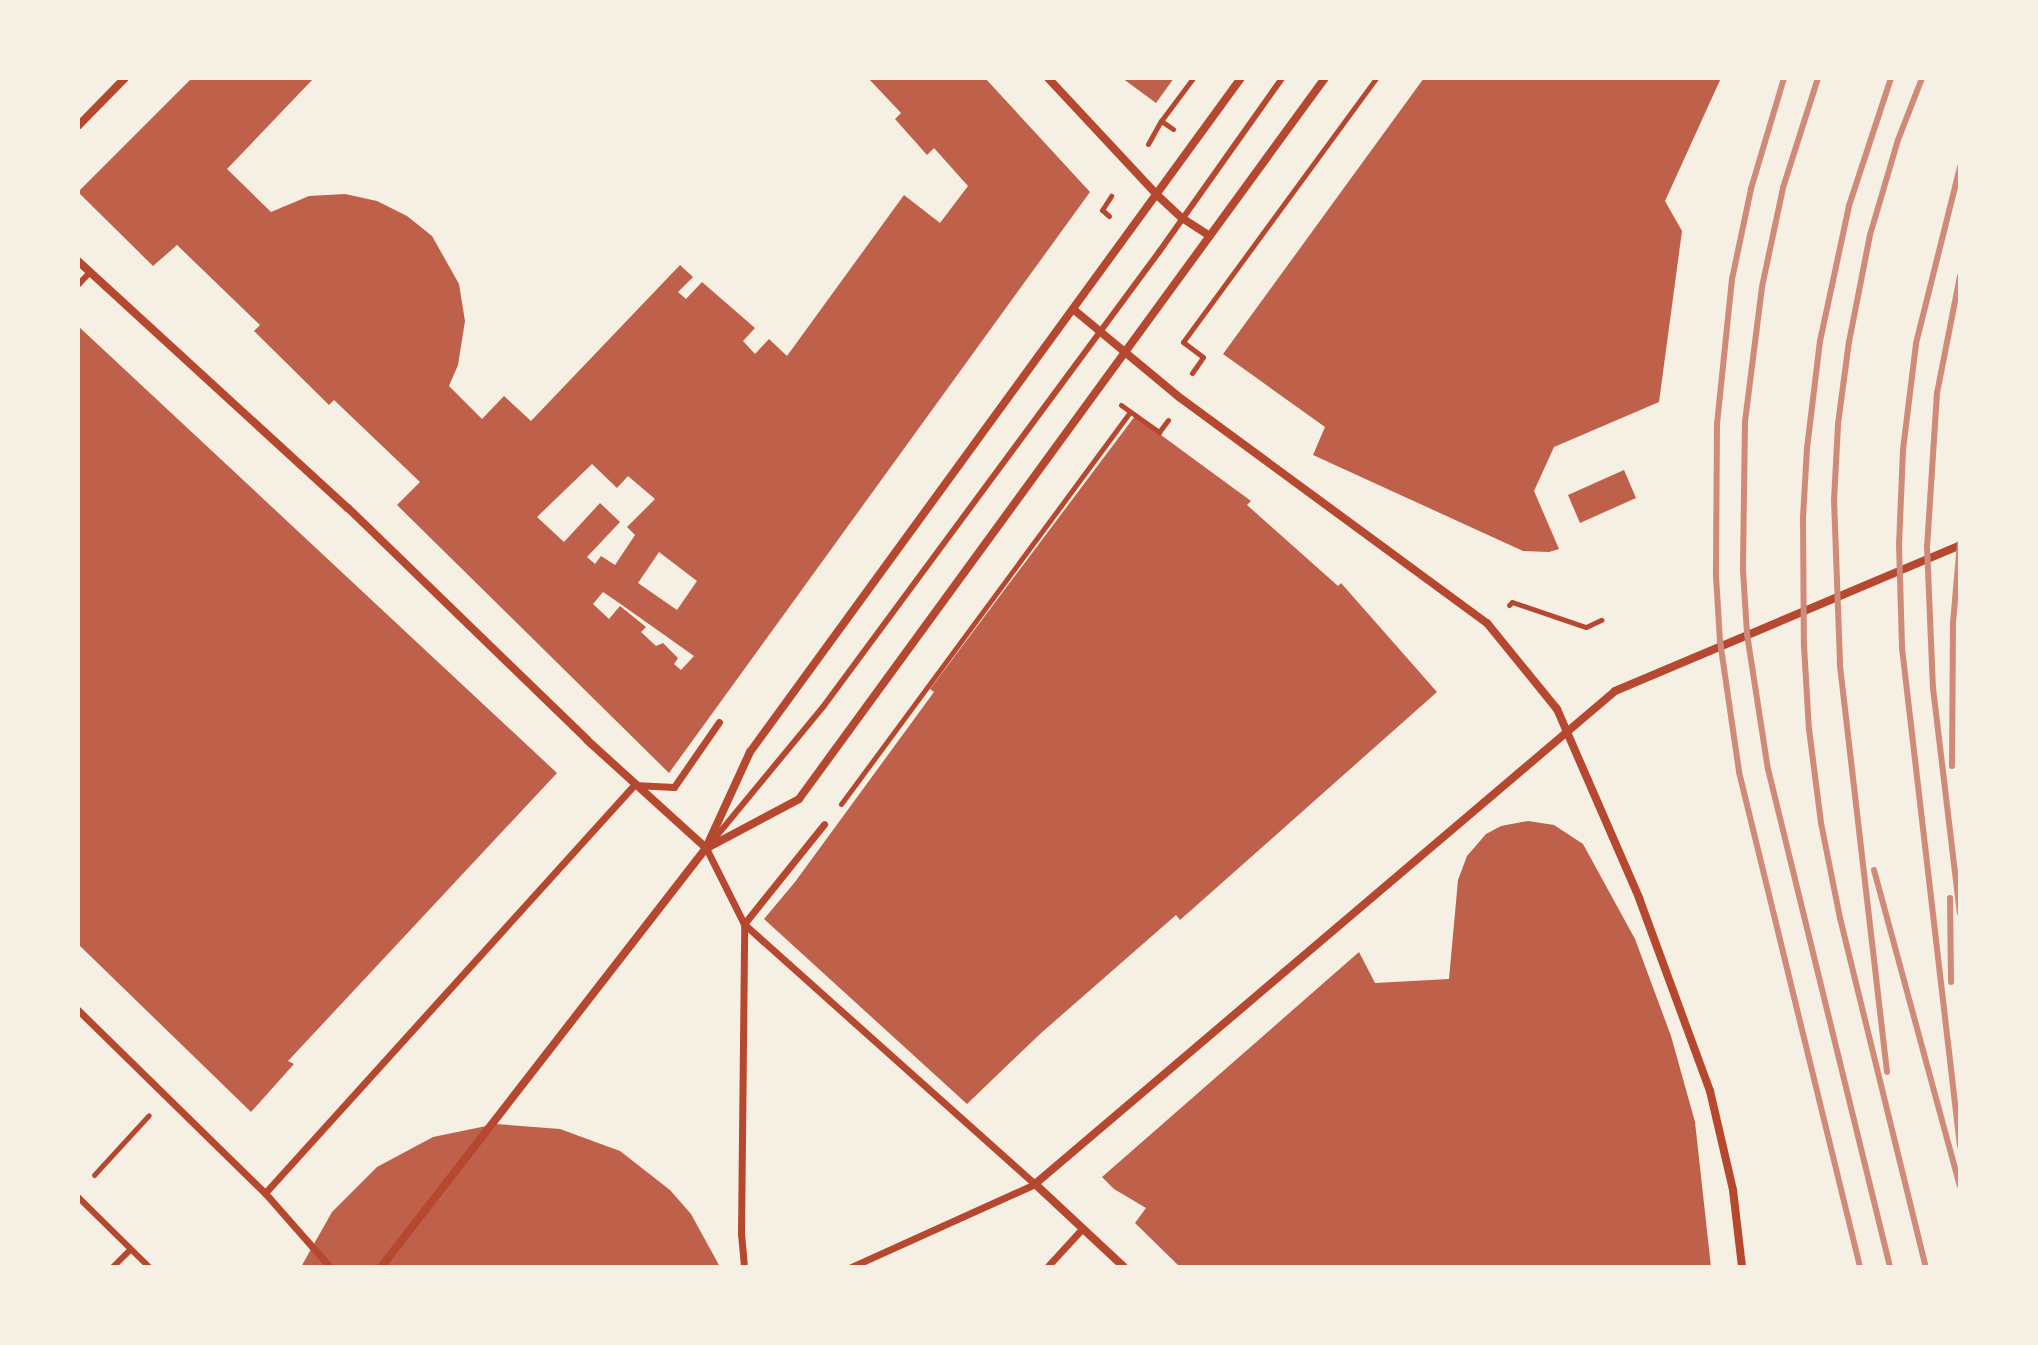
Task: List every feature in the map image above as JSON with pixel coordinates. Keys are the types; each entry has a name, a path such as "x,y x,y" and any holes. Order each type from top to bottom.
{"street":[{"path":"78,126 125,78"},
{"path":"1048,78 1156,194 1182,218 1210,236"},
{"path":"381,1267 706,848 750,752 1241,78"},
{"path":"706,848 799,799 1325,78"},
{"path":"78,261 348,508 634,785 706,848 744,924 1124,1267"},
{"path":"1073,309 1124,354 1487,623 1557,709 1639,898 1710,1091 1733,1190 1742,1267"},
{"path":"851,1267 1035,1184 1566,731 1628,682 1960,545"},
{"path":"634,785 674,787 719,722"},
{"path":"265,1193 634,785"},
{"path":"744,1267 741,1234 744,924 824,824"},
{"path":"78,1010 265,1193 330,1267"},
{"path":"1047,1267 1081,1230"}],"lane":[{"path":"706,848 823,707 1282,78"},
{"path":"78,285 90,272"},
{"path":"78,1197 149,1267"},
{"path":"113,1267 131,1249"}],"path":[{"path":"1145,149 1161,121 1193,78"},
{"path":"1187,380 1203,357 1183,342 1376,78"},
{"path":"1161,121 1182,136"},
{"path":"848,794 1130,412 1159,432 1171,416"},
{"path":"1509,605 1512,602 1586,627 1601,620"},
{"path":"91,1178 166,1096"}],"building":[{"path":"192,78 314,78 227,169 271,212 309,196 345,194 377,201 407,216 432,236 459,284 465,321 458,365 449,386 482,419 504,396 531,421 680,265 693,277 678,292 686,299 702,282 755,328 743,341 755,354 769,339 787,356 904,195 940,223 968,186 934,148 927,155 895,119 901,113 868,78 985,78 1090,192 669,773 397,505 420,482 334,400 329,405 254,331 260,325 177,245 153,266 78,192","holes":["592,464 617,488 628,476 655,499 627,527 635,535 615,565 601,556 595,564 587,557 620,522 600,503 564,542 537,517","659,552 697,581 677,610 638,583","603,592 694,656 681,670 674,664 678,658 663,643 656,646 641,632 646,627 620,606 609,619 593,604"]},
{"path":"1122,78 1174,78 1156,103"},
{"path":"1424,78 1721,78 1665,201 1682,231 1659,402 1554,447 1534,491 1559,549 1549,552 1523,551 1313,455 1325,427 1223,354"},
{"path":"78,326 557,773 288,1061 294,1064 251,1112 78,944"},
{"path":"1135,416 1251,501 1247,505 1338,586 1341,583 1437,692 1180,920 1176,915 1040,1034 967,1104 764,919 795,882 934,692 930,689"},
{"path":"1624,470 1636,498 1580,523 1568,495"},
{"path":"1528,821 1554,825 1583,844 1635,939 1671,1036 1695,1122 1711,1267 1180,1267 1135,1223 1146,1208 1114,1189 1102,1177 1359,952 1375,983 1449,979 1458,880 1467,856 1486,834 1501,826"},
{"path":"496,1124 560,1129 620,1151 670,1190 691,1214 720,1267 301,1267 332,1212 377,1167 433,1137"}],"railway":[{"path":"1784,78 1751,189 1732,279 1717,424 1716,576 1720,641 1739,772 1860,1267"},
{"path":"1818,78 1783,188 1762,287 1745,422 1743,570 1747,634 1768,769 1890,1267"},
{"path":"1891,78 1849,206 1820,341 1807,448 1803,518 1804,646 1809,729 1821,823 1840,918 1926,1267"},
{"path":"1887,1072 1840,663 1834,501 1838,424 1849,342 1870,235 1898,140 1922,78"},
{"path":"1960,167 1916,344 1903,450 1899,545 1902,648 1960,1146"},
{"path":"1960,276 1937,393 1927,546 1933,688 1960,913"},
{"path":"1952,766 1953,623 1960,543"},
{"path":"1874,870 1960,1186"},
{"path":"1950,898 1951,982"}]}
